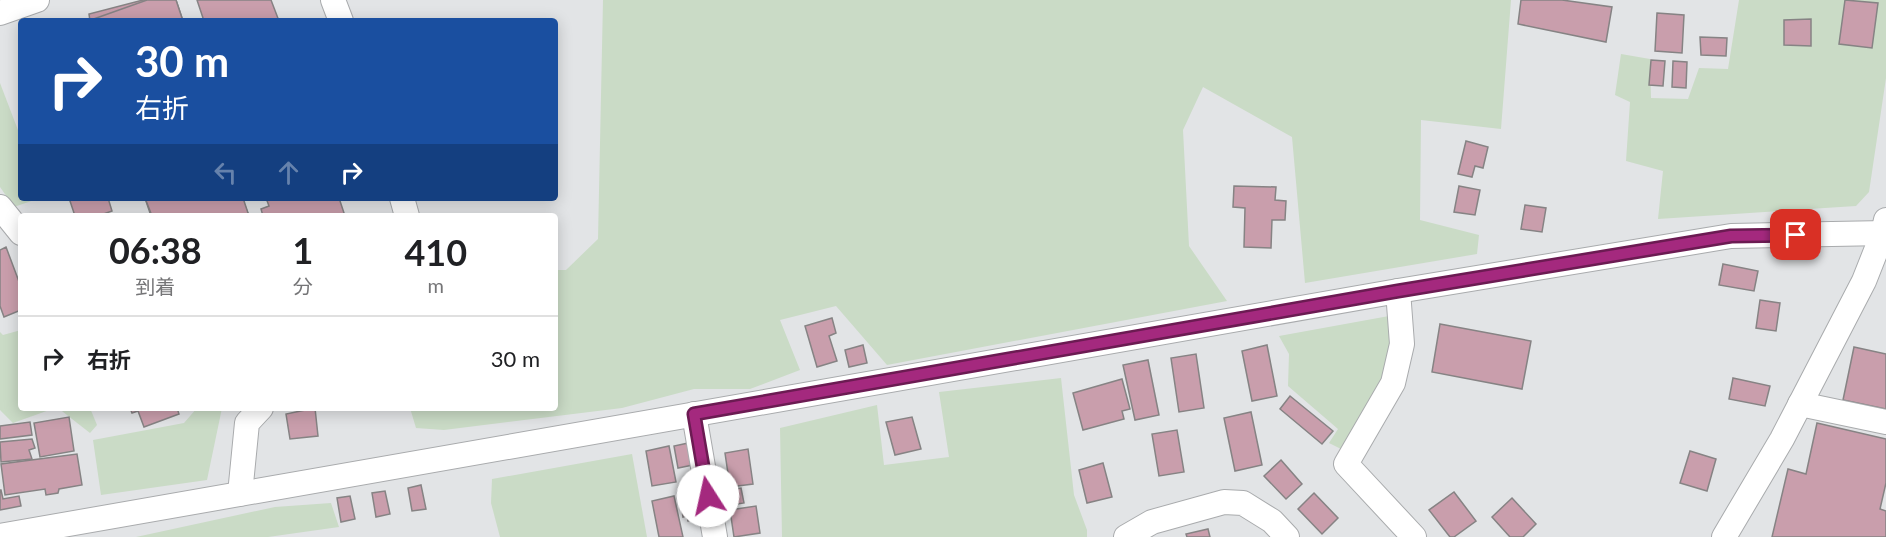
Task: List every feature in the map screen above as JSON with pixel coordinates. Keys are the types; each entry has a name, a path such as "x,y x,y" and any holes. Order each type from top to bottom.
{"street":[{"path":"0,13 37,0"},
{"path":"333,0 340,18"},
{"path":"0,207 18,229"},
{"path":"0,536 1398,291 1731,236 1885,228 1864,281 1782,439 1724,537"},
{"path":"1398,291 1402,345 1393,383 1347,464 1414,537"},
{"path":"1800,404 1886,422"},
{"path":"240,494 246,423 258,411"},
{"path":"694,414 714,537"},
{"path":"1126,537 1152,522 1224,502 1243,503 1272,520 1287,537"}],"green space":[{"path":"603,0 1511,0 1501,129 1421,120 1420,220 1479,235 1477,254 1305,283 1292,137 1203,87 1183,130 1189,246 1227,301 887,365 836,306 780,320 800,370 750,389 694,389 622,408 444,430 416,428 411,411 558,411 558,270 566,270 598,239"},
{"path":"1739,0 1886,0 1886,78 1869,192 1856,206 1658,219 1663,171 1626,161 1630,102 1615,95 1621,54 1650,59 1651,98 1688,99 1699,68 1728,69"},
{"path":"0,83 18,130 18,201 31,201 14,207 0,187"},
{"path":"1389,316 1390,351 1380,385 1341,449 1329,443 1338,429 1288,386 1289,354 1279,336"},
{"path":"18,331 18,411 47,411 13,423 0,410 0,332 3,335"},
{"path":"1061,378 1074,495 1087,530 1087,537 782,537 780,428 877,405 884,465 949,457 939,392"},
{"path":"62,411 91,411 97,425 90,433"},
{"path":"194,411 221,411 207,480 101,495 93,440 184,423"},
{"path":"632,454 647,537 500,537 491,503 492,479"},
{"path":"331,503 339,527 268,537 136,537 275,507"}],"building":[{"path":"143,0 176,0 182,18 90,18 89,14"},
{"path":"147,0 176,0 182,18 96,18"},
{"path":"197,0 271,0 278,18 203,18"},
{"path":"1521,0 1562,0 1612,7 1606,42 1518,24"},
{"path":"1845,0 1878,3 1872,48 1839,44"},
{"path":"1657,13 1684,15 1682,53 1655,51"},
{"path":"1811,19 1811,46 1784,45 1784,20"},
{"path":"1700,37 1727,38 1726,56 1701,55"},
{"path":"1651,60 1665,61 1663,86 1649,85"},
{"path":"1673,61 1687,62 1686,88 1672,87"},
{"path":"1466,141 1488,147 1483,168 1475,166 1472,177 1458,174"},
{"path":"1234,186 1276,187 1275,200 1286,201 1285,220 1272,220 1271,248 1244,247 1245,208 1233,207"},
{"path":"1459,186 1480,190 1475,215 1454,212"},
{"path":"70,201 109,201 112,211 106,213 74,213"},
{"path":"146,201 243,201 248,213 150,213"},
{"path":"146,201 244,201 248,213 151,213"},
{"path":"267,201 340,201 344,213 262,213 261,209 269,206"},
{"path":"1525,205 1546,208 1542,232 1521,229"},
{"path":"6,247 18,279 18,311 4,317 0,306 0,250"},
{"path":"1723,264 1758,271 1754,291 1719,285"},
{"path":"1760,300 1780,303 1776,331 1756,328"},
{"path":"832,318 836,333 829,336 837,361 817,367 805,326"},
{"path":"1440,324 1531,341 1522,389 1432,372"},
{"path":"863,345 867,363 849,367 845,350"},
{"path":"1267,345 1277,396 1252,401 1242,351"},
{"path":"1854,347 1886,354 1886,409 1843,400"},
{"path":"1196,354 1204,408 1179,412 1171,358"},
{"path":"1148,360 1159,415 1135,420 1123,365"},
{"path":"1733,378 1770,386 1765,406 1729,399"},
{"path":"1122,379 1130,409 1122,411 1124,419 1083,430 1073,393"},
{"path":"1290,396 1333,431 1322,444 1280,409"},
{"path":"138,411 178,411 179,414 144,427"},
{"path":"315,411 318,436 290,439 286,414"},
{"path":"1251,412 1262,465 1235,471 1224,418"},
{"path":"69,417 74,451 40,457 34,423"},
{"path":"912,417 921,449 895,455 886,422"},
{"path":"30,422 32,435 0,439 0,426"},
{"path":"1817,423 1886,439 1886,483 1880,509 1886,511 1886,537 1772,537 1788,469 1806,474"},
{"path":"1177,430 1184,472 1159,476 1152,434"},
{"path":"32,439 35,448 29,450 32,459 1,462 0,442"},
{"path":"693,442 698,464 678,468 674,446"},
{"path":"669,446 676,482 652,486 646,451"},
{"path":"748,449 753,484 730,487 725,453"},
{"path":"1690,451 1716,459 1707,491 1680,483"},
{"path":"77,454 82,485 59,489 58,493 46,495 45,489 5,495 1,464"},
{"path":"1281,460 1302,484 1286,499 1264,476"},
{"path":"1103,463 1112,497 1087,503 1079,470"},
{"path":"421,485 426,509 412,511 408,488"},
{"path":"741,488 744,503 725,506 723,491"},
{"path":"0,490 3,499 19,496 21,506 0,510"},
{"path":"385,491 390,514 376,517 372,493"},
{"path":"1454,492 1476,521 1454,537 1450,537 1429,510"},
{"path":"1314,493 1338,518 1322,534 1298,509"},
{"path":"704,494 708,518 688,521 687,516 683,517 680,498"},
{"path":"350,496 355,519 341,522 337,498"},
{"path":"674,496 683,537 659,537 652,501"},
{"path":"1512,498 1536,524 1523,537 1510,537 1492,517"},
{"path":"756,506 760,533 734,537 730,510"},
{"path":"1208,529 1210,537 1187,537 1186,534"}],"route":[{"path":"708,496 694,414 1398,291 1731,236 1796,235"}]}
